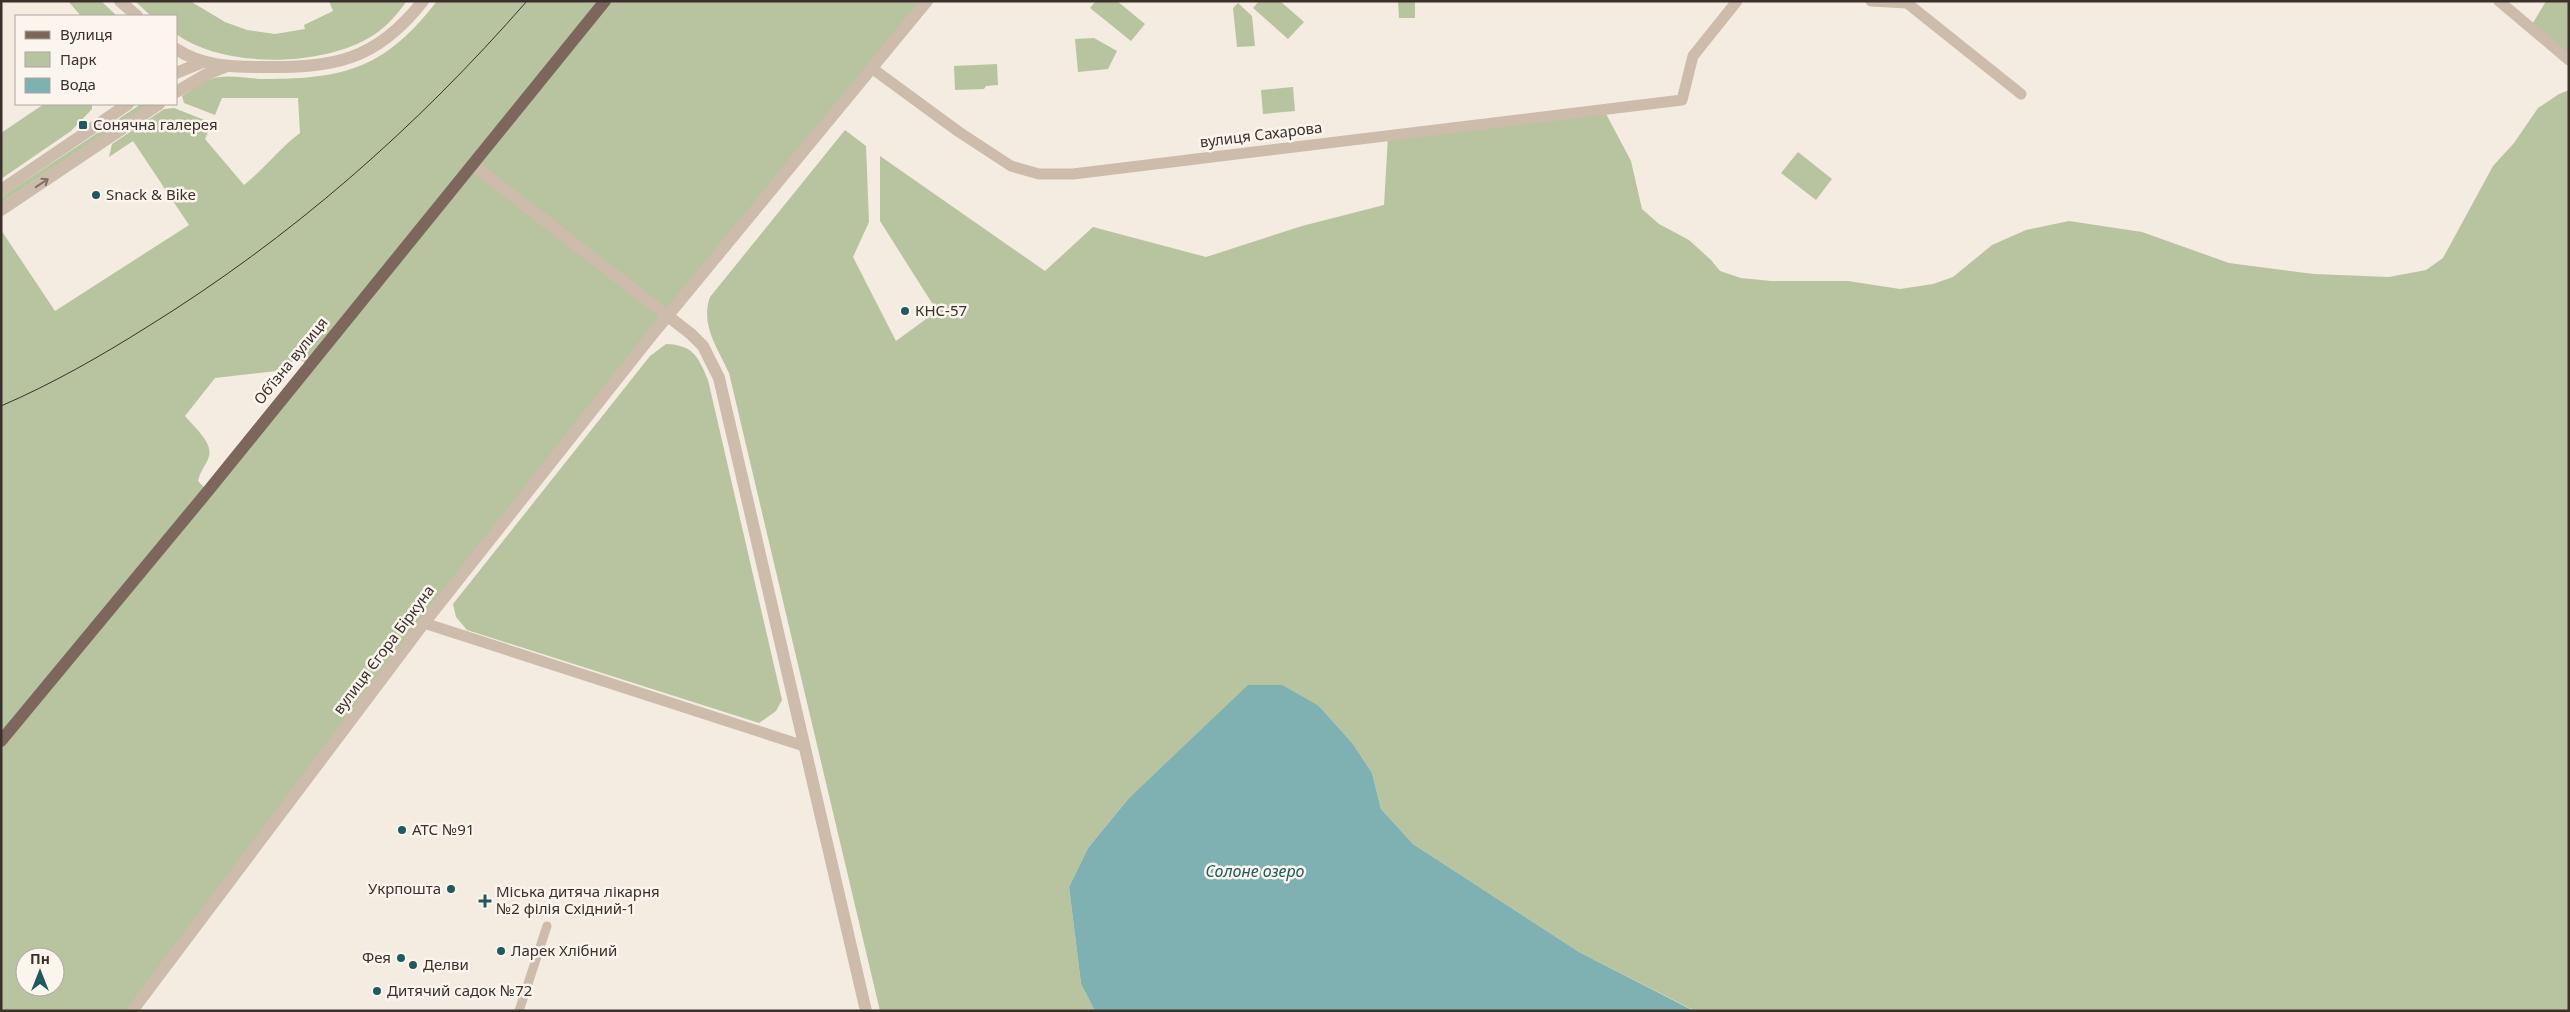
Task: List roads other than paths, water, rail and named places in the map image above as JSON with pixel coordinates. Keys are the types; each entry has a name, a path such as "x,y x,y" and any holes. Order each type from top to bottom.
{"main road":[{"name":"Обʼїзна вулиця","path":"1,741 605,1"}],"street":[{"path":"120,1 136,15"},
{"path":"178,50 203,62 228,66 304,68 336,63 361,53 390,37 423,1"},
{"name":"вулиця Єгора Біркуна","path":"132,1011 424,623 669,315 927,1"},
{"name":"вулиця Сахарова","path":"873,69 1001,160 1022,169 1056,175 1682,100 1693,56 1737,1"},
{"path":"1872,1 1907,3 2021,94"},
{"path":"2499,1 2569,60"},
{"path":"178,73 203,62"},
{"path":"178,91 208,74 228,66"},
{"path":"1,190 127,105"},
{"path":"1,210 158,105"},
{"path":"473,165 669,315 704,346 719,378 866,1011"},
{"path":"424,623 804,746"},
{"path":"519,1011 547,926"}],"water":[{"name":"Солоне озеро","path":"1248,685 1282,685 1319,706 1353,744 1372,773 1381,809 1413,844 1579,952 1694,1011 1095,1011 1081,984 1069,887 1088,848 1129,798"}],"tram line":[{"path":"1,406 76,369 112,348 200,293 252,256 301,218 396,136 485,48 527,1"}],"place":[{"name":"Сонячна галерея","path":"83,125"},
{"name":"Snack & Bike","path":"96,195"},
{"name":"КНС-57","path":"905,311"},
{"name":"АТС №91","path":"402,830"},
{"name":"Укрпошта","path":"451,889"},
{"name":"Міська дитяча лікарня №2 філія Східний-1","path":"485,901"},
{"name":"Ларек Хлібний","path":"501,951"},
{"name":"Фея","path":"401,958"},
{"name":"Делви","path":"413,965"},
{"name":"Дитячий садок №72","path":"377,991"}]}
